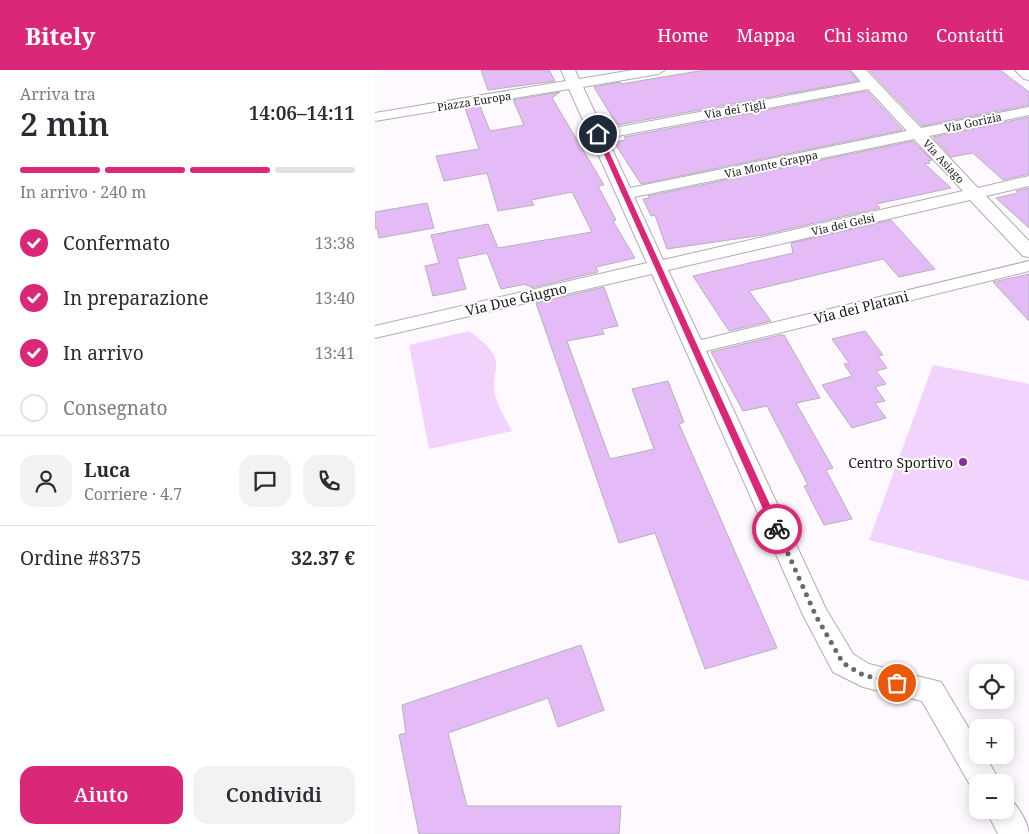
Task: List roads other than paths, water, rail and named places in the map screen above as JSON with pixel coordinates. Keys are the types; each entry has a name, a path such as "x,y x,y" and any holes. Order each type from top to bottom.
{"street":[{"name":"Piazza Europa","path":"375,117 571,77 658,70"},
{"name":"Via Asiago","path":"858,70 1029,252"},
{"path":"1022,70 1029,76"},
{"path":"571,77 816,616 843,663 863,675 931,691 980,774"},
{"name":"Via dei Tigli","path":"598,134 872,84"},
{"name":"Via Gorizia","path":"918,134 1029,111"},
{"name":"Via Monte Grappa","path":"625,194 918,134"},
{"name":"Via dei Gelsi","path":"657,266 1029,181"},
{"name":"Via Due Giugno","path":"375,332 657,266"},
{"name":"Via dei Platani","path":"693,348 1029,266"},
{"path":"1006,819 1015,834"}],"place":[{"name":"Centro Sportivo","path":"963,462"}]}
